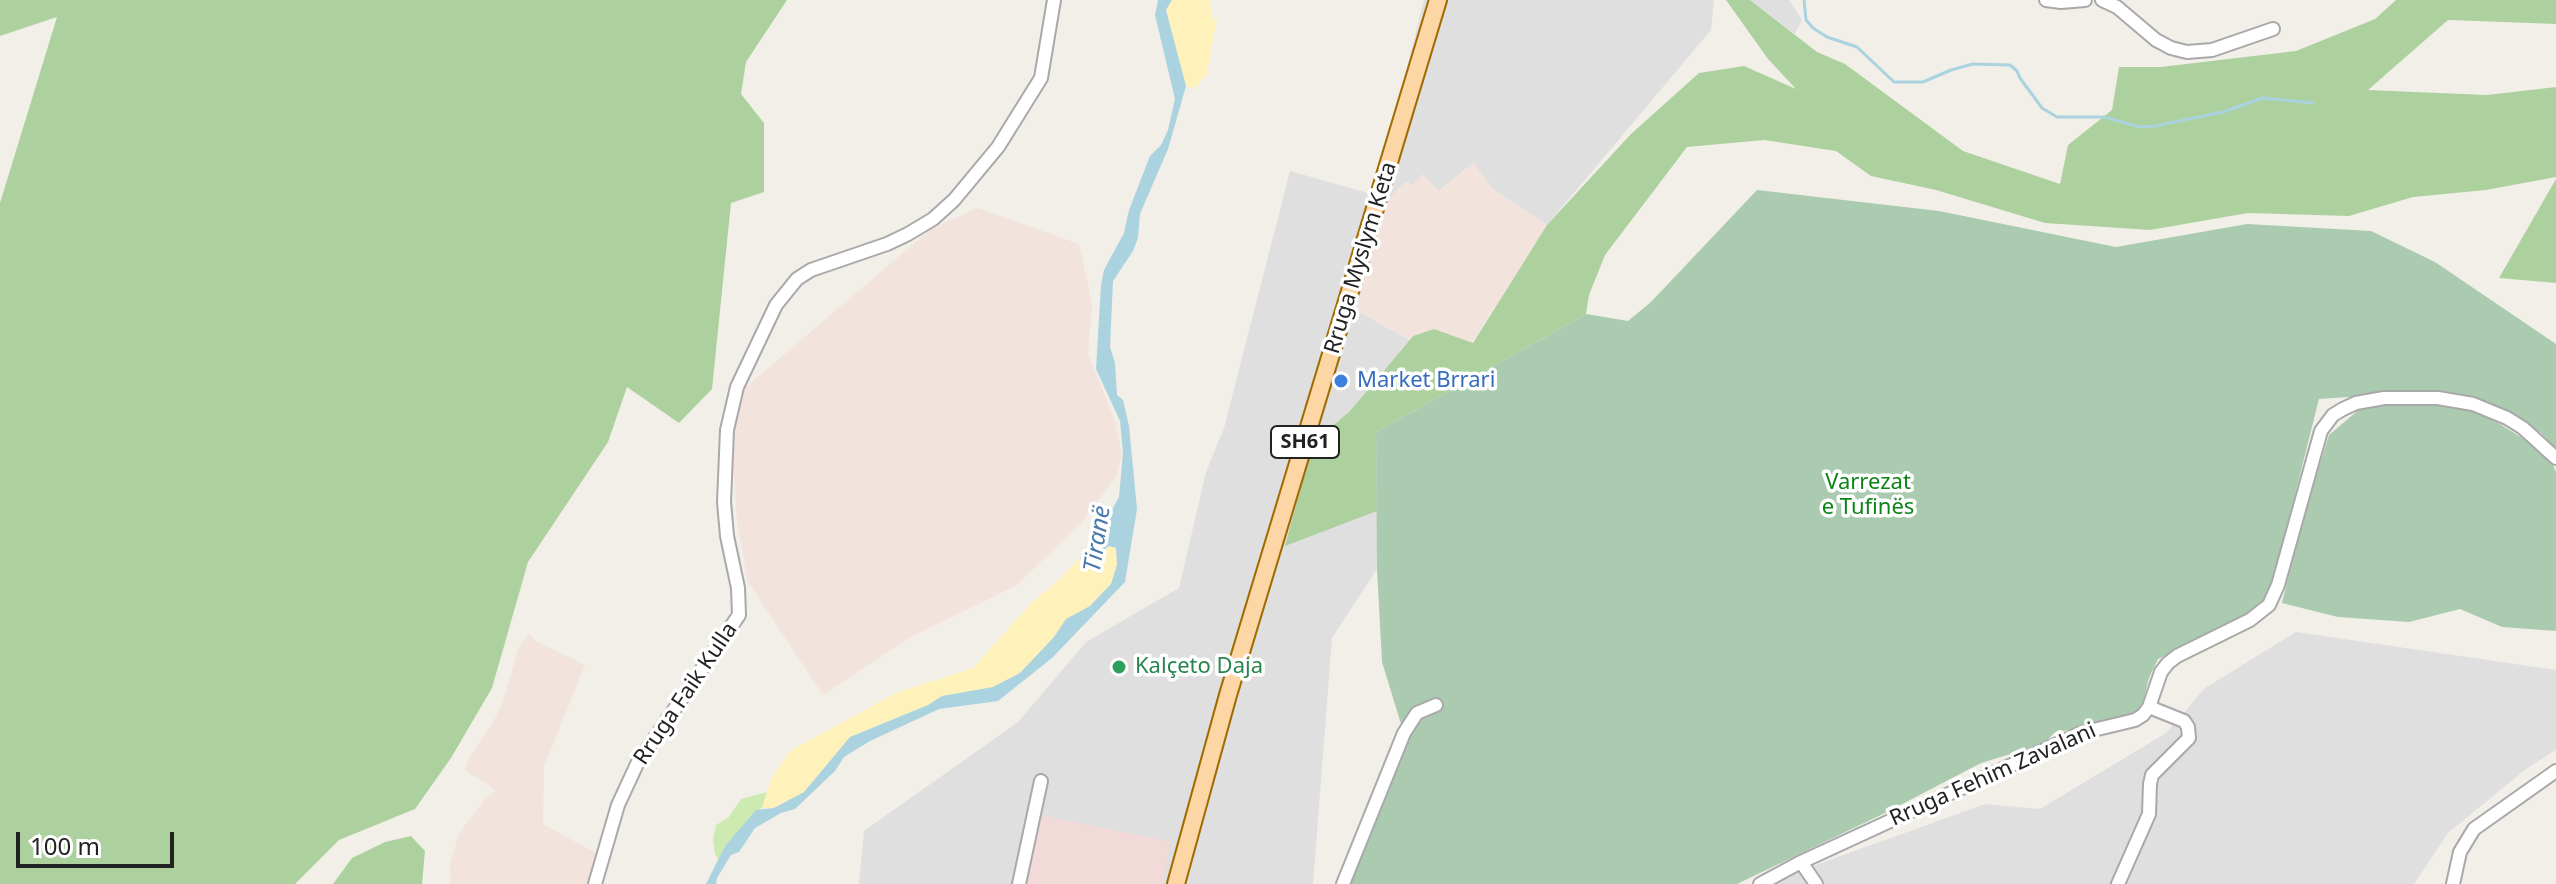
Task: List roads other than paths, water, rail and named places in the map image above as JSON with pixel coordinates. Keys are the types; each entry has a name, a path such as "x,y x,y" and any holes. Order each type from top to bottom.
{"main road":[{"name":"Rruga Myslym Keta","path":"1176,884 1228,695 1438,0"}],"street":[{"name":"Rruga Faik Kulla","path":"595,884 618,805 637,764 739,615 738,588 724,502 727,430 737,387 776,305 797,279 811,270 887,244 933,219 954,200 998,147 1041,78 1054,0"},
{"path":"2046,0 2085,0"},
{"path":"2102,0 2117,7 2156,40 2187,52 2212,50 2273,29"},
{"path":"2118,884 2149,814 2152,775 2189,738 2184,721 2149,707 2156,681 2177,656 2250,620 2269,605 2278,585 2321,431 2333,415 2356,403 2384,398 2438,398 2473,404 2523,428 2556,458"},
{"path":"1343,884 1404,733 1417,713 1436,705"},
{"name":"Rruga Fehim Zavalani","path":"1760,884 1801,862 2081,733 2135,720 2149,707"},
{"path":"2453,884 2460,852 2474,829 2556,771"},
{"path":"1019,884 1041,781"},
{"path":"1801,862 1816,884"}],"water":[{"name":"Tiranë","path":"1158,0 1172,0 1166,10 1186,86 1168,149 1140,214 1138,238 1113,281 1110,347 1115,363 1117,395 1123,400 1129,426 1137,509 1125,582 1052,658 998,701 939,709 870,741 844,757 835,771 795,809 755,828 739,852 731,855 716,884 706,884 725,846 756,810 774,808 804,792 850,737 928,705 942,696 993,687 1020,673 1054,637 1066,619 1090,606 1111,584 1117,565 1116,548 1109,546 1084,565 1080,558 1095,541 1119,497 1123,452 1120,421 1096,369 1101,285 1104,270 1124,233 1129,210 1150,156 1161,145 1168,130 1175,99 1155,15"}],"waterway":[{"path":"1804,0 1806,20 1813,28 1827,37 1857,47 1894,82 1923,82 1973,64 2010,65 2042,108 2057,117 2104,117 2140,127 2223,112 2263,98 2313,103"}],"place":[{"name":"Market Brrari","path":"1341,381"},
{"name":"Kalçeto Daja","path":"1119,667"}],"park label":[{"name":"Varrezat e Tufinës","path":"1868,496"}]}
